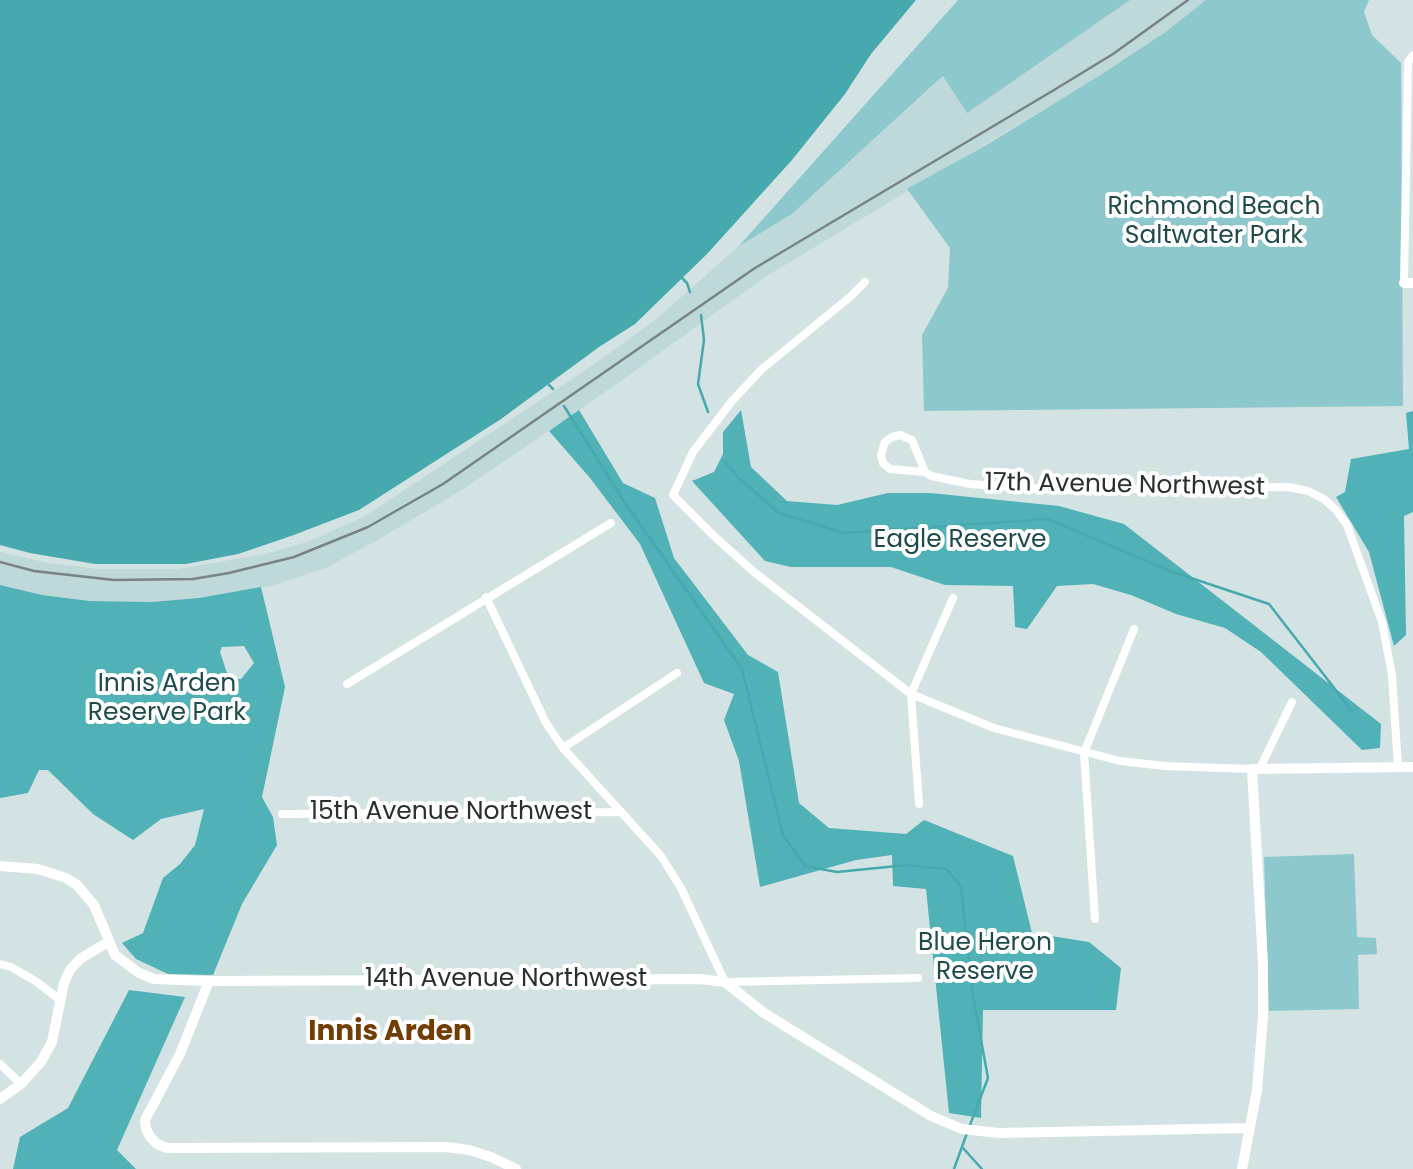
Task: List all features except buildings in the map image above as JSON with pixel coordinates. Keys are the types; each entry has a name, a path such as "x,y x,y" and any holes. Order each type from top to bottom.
{"street":[{"path":"1409,284 1411,59"},
{"path":"866,282 762,369 694,452 673,495 714,537 911,694 994,728 1120,761 1166,766 1413,767"},
{"name":"17th Avenue Northwest","path":"926,472 890,470 881,454 885,442 899,435 912,440 931,476 970,484 1038,489 1288,488 1324,498 1347,526 1382,622 1392,675 1398,767"},
{"path":"347,684 611,523"},
{"path":"486,597 546,723 563,748 661,856 681,888 725,982 781,1023 932,1116 962,1129 999,1133 1248,1128"},
{"path":"919,804 911,694 953,598"},
{"path":"1095,918 1084,752 1134,629"},
{"path":"563,748 677,673"},
{"path":"1242,1169 1262,1043 1256,768 1292,702"},
{"name":"15th Avenue Northwest","path":"282,814 621,812"},
{"path":"0,866 66,878 94,906 108,942 70,970 52,1042 42,1062 0,1099"},
{"name":"14th Avenue Northwest","path":"108,942 115,955 139,973 154,978 210,981 725,982 918,978"},
{"path":"0,964 37,982 60,1000"},
{"path":"210,981 180,1054 145,1120 151,1138 167,1148 446,1148 492,1156 516,1169"},
{"path":"0,1064 21,1084"}],"shaded area":[{"path":"0,0 916,0 792,160 707,254 635,324 501,419 359,510 291,536 238,554 186,564 95,564 0,545"},
{"path":"1130,0 1206,0 1102,74 765,277 462,490 328,567 271,586 151,602 90,601 0,585 0,552 98,569 178,569 265,554 307,542 365,516 654,321 739,246 792,214 944,76 967,112"}],"green space":[{"path":"958,0 1130,0 967,113 943,76 792,214 739,246"},
{"name":"Richmond Beach Saltwater Park","path":"1206,0 1369,0 1364,12 1372,35 1401,63 1403,406 924,411 922,335 948,288 950,248 907,189 1102,74"},
{"name":"Blue Heron Reserve","path":"579,410 623,483 655,498 674,558 748,655 778,672 799,803 829,828 906,834 924,820 1013,856 1032,933 1089,942 1121,968 1116,1010 983,1010 981,1118 949,1113 926,889 893,886 892,855 856,860 760,887 739,761 724,720 734,694 704,683 640,544 549,431"},
{"name":"Eagle Reserve","path":"741,410 751,467 787,501 837,505 888,493 930,493 1059,506 1124,524 1381,724 1380,748 1362,750 1261,652 1225,628 1176,614 1131,595 1093,584 1057,586 1027,629 1015,627 1013,586 945,585 891,567 791,567 765,561 692,481 714,472 723,454 723,432"},
{"path":"1413,411 1413,512 1404,516 1406,635 1394,646 1369,552 1336,497 1345,492 1351,459 1409,449 1406,413"},
{"name":"Innis Arden Reserve Park","path":"0,585 90,601 151,602 261,587 285,687 262,797 273,817 277,845 242,904 213,975 168,974 136,959 122,943 143,933 163,878 195,845 204,809 161,819 133,840 93,814 48,770 39,770 28,793 0,798","holes":["244,646 254,663 241,679 229,679 220,652 222,647"]},
{"path":"1354,854 1357,937 1376,938 1377,954 1358,955 1359,1009 1269,1011 1264,857"},
{"path":"129,990 185,997 117,1150 136,1169 13,1169 20,1137 68,1108"}],"waterway":[{"path":"682,278 690,292"},
{"path":"701,315 704,340 698,384 708,412"},
{"path":"549,385 553,389"},
{"path":"564,406 625,503 742,669 783,835 805,866 837,872 907,865 946,869 961,886 973,996 988,1078 970,1125"},
{"path":"724,461 779,513 844,533 1048,519 1170,571 1269,604 1352,711"},
{"path":"954,1169 967,1133"},
{"path":"963,1148 982,1169"}],"railway":[{"path":"0,562 34,571 114,580 193,579 294,557 368,527 443,484 755,268 1113,54 1188,0"}],"district":[{"name":"Innis Arden","path":"390,1033"}]}
